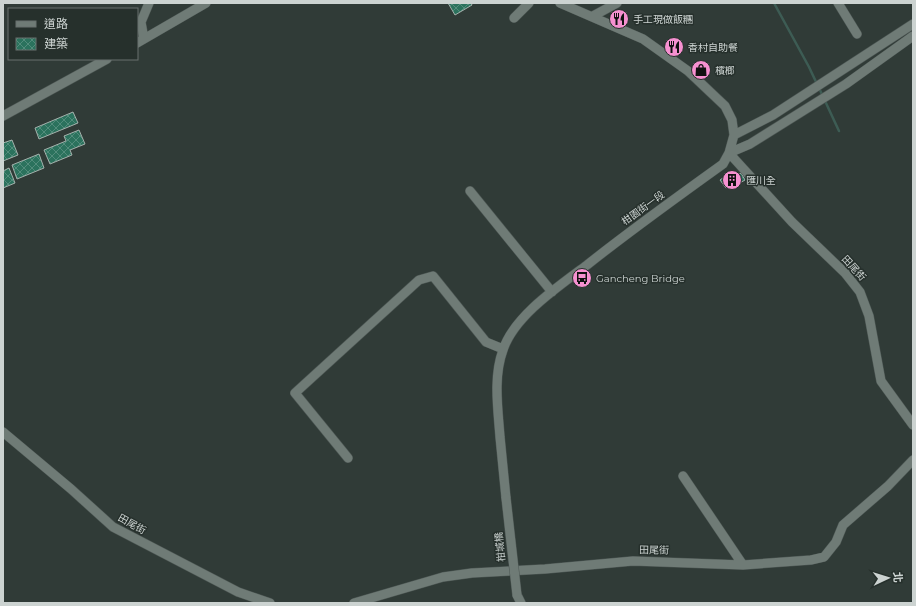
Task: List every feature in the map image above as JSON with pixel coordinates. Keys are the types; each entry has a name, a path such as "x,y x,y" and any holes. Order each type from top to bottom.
{"street":[{"path":"140,41 141,22 149,3"},
{"path":"140,41 206,3"},
{"path":"514,18 529,3"},
{"name":"柑園街一段","path":"506,498 498,408 499,366 503,349 512,333 525,317 552,292 620,238 723,164 729,153 734,135 732,120 724,106 688,71 643,39 593,16 560,3"},
{"path":"593,16 617,3"},
{"path":"838,3 857,34"},
{"path":"734,135 773,116 913,24"},
{"path":"729,153 750,144 846,84 913,36"},
{"path":"3,116 106,60"},
{"name":"田尾街","path":"729,153 792,222 846,273 860,292 869,316 881,381 913,426"},
{"path":"470,191 552,292"},
{"path":"348,458 295,393 419,280 433,276 486,342 503,349"},
{"name":"田尾街","path":"3,432 71,489 113,527 238,592 270,603"},
{"name":"田尾街","path":"354,603 444,577 472,573 545,569 633,560 743,564 811,560 824,557 836,542 843,525 888,486 913,460"},
{"path":"682,476 743,564"},
{"name":"柑城橋","path":"506,498 518,600"}],"building":[{"path":"448,3 471,3 472,5 455,15"},
{"path":"73,112 78,123 39,139 35,128"},
{"path":"79,130 85,144 70,150 72,155 50,164 44,150 66,141 64,136"},
{"path":"12,140 18,155 3,161 3,143"},
{"path":"39,154 44,168 17,179 12,165"},
{"path":"9,168 15,183 3,188 3,171"},
{"name":"匯川全","path":"730,173 734,173 737,176 741,173 745,180 738,184 736,181 726,188 720,180"}],"waterway":[{"path":"774,3 817,84"},
{"path":"819,88 839,131"}],"place":[{"name":"手工現做飯糰","path":"619,19"},
{"name":"香村自助餐","path":"674,47"},
{"name":"檳榔","path":"701,70"},
{"name":"匯川全","path":"732,180"},
{"name":"Gancheng Bridge","path":"582,278"}]}
